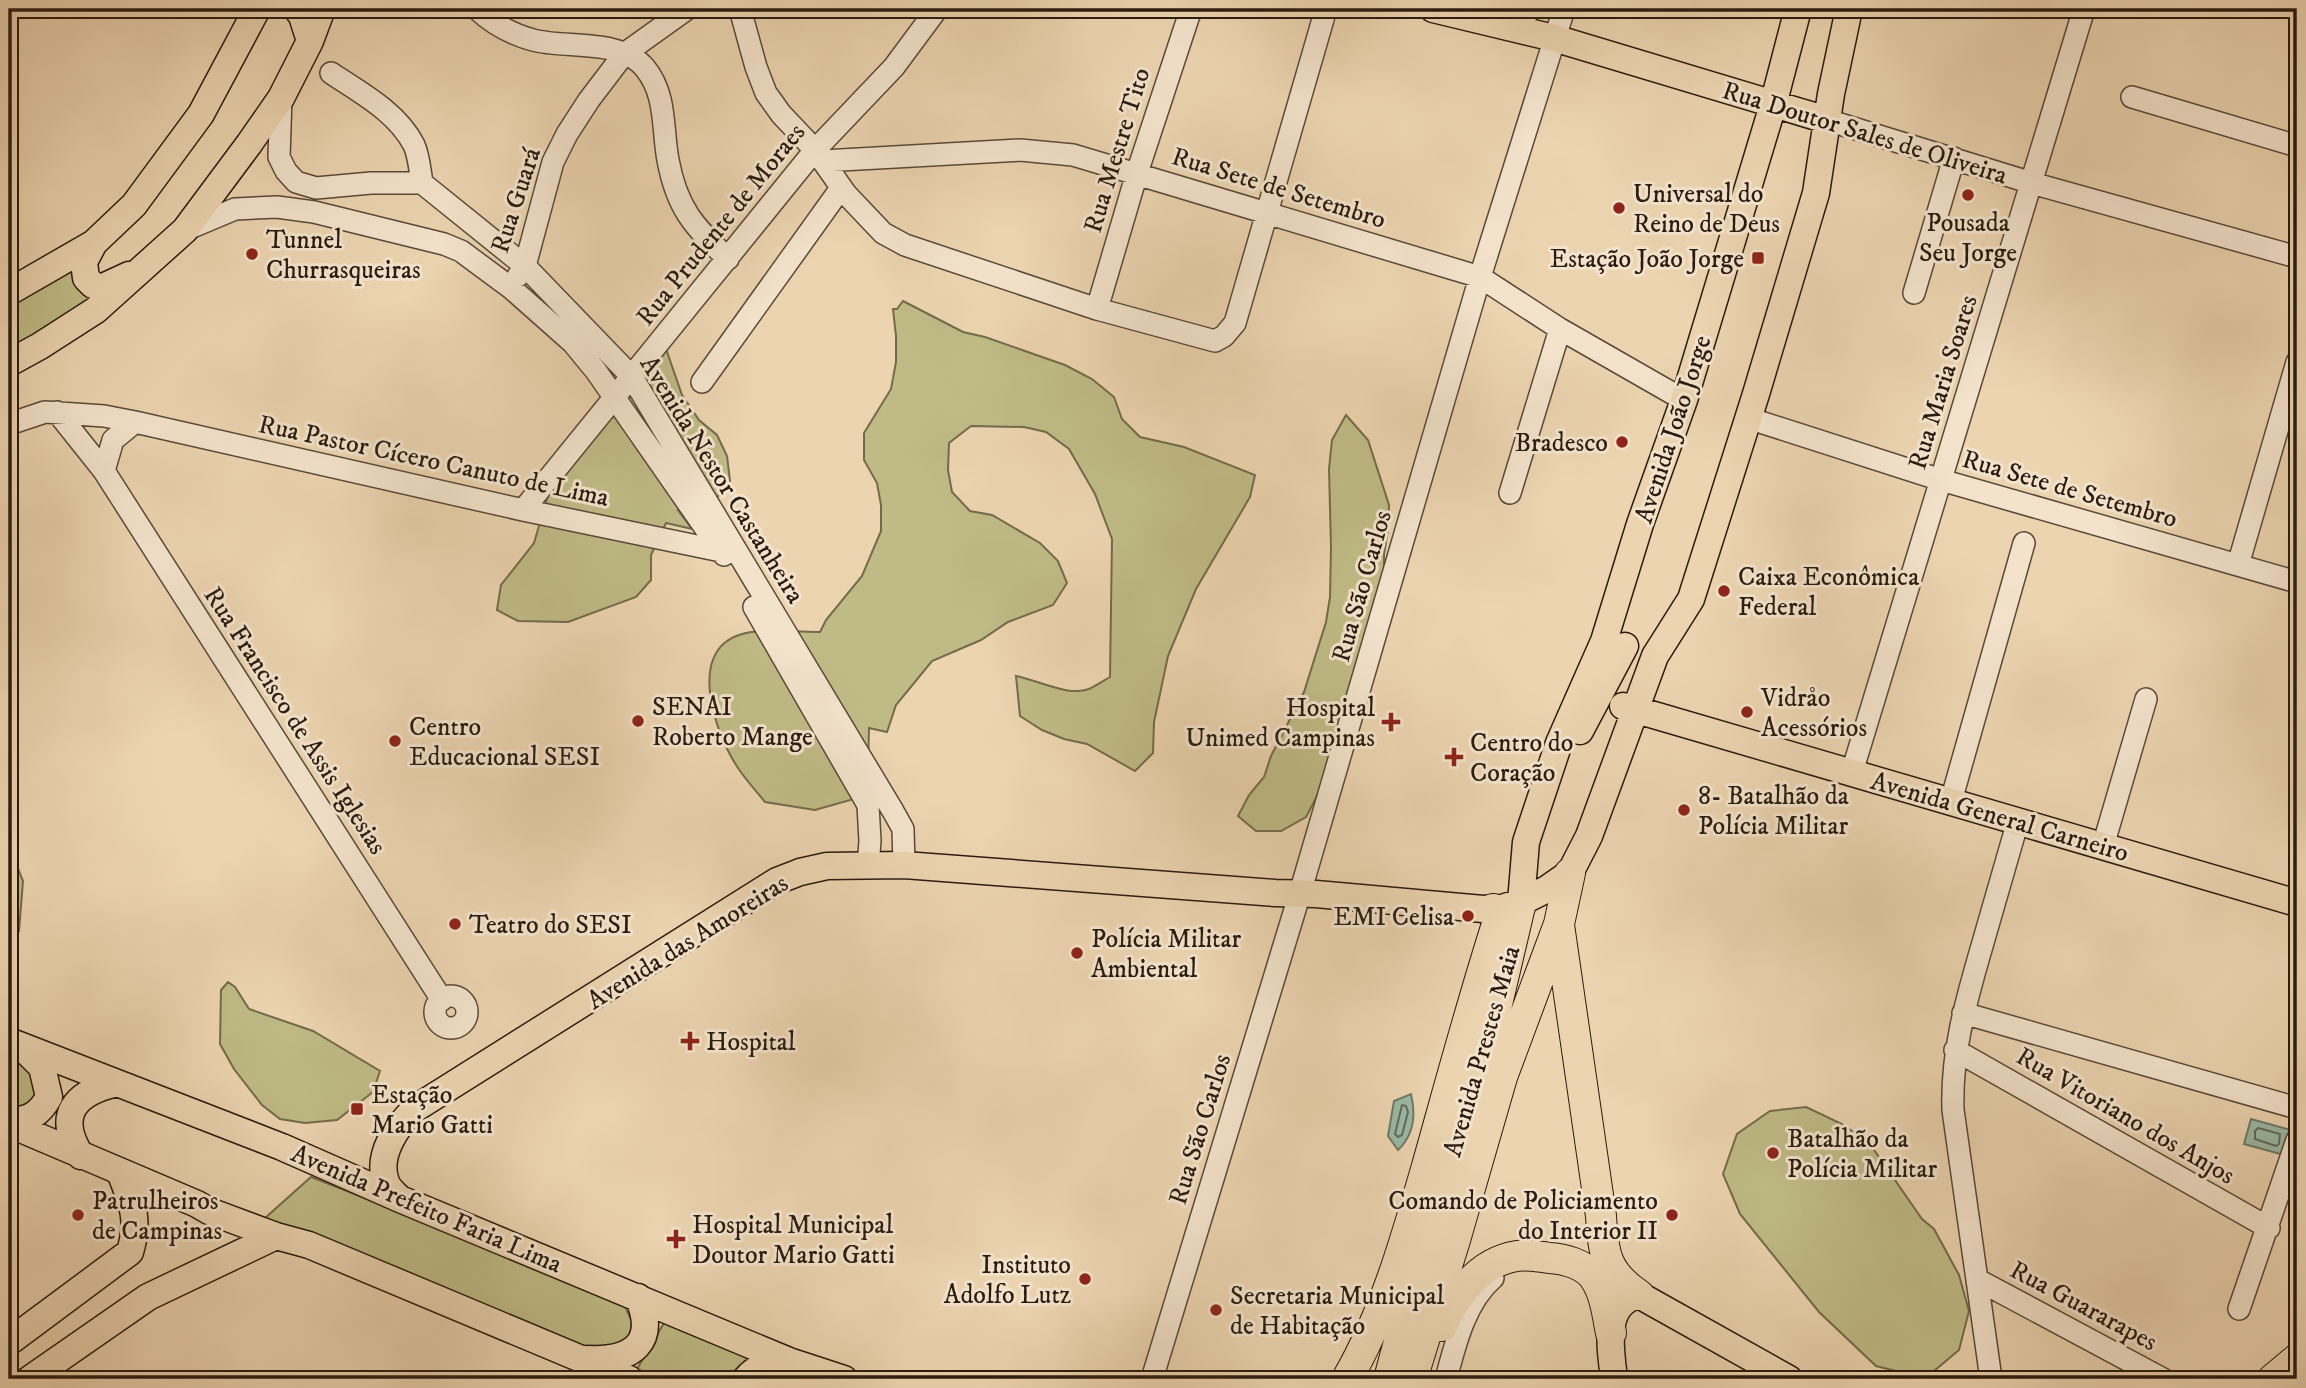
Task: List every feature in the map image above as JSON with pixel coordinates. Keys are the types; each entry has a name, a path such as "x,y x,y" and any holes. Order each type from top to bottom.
{"highway":[{"path":"1570,873 1559,924 1606,1258 1616,1278 1639,1295"},
{"name":"Avenida Prestes Maia","path":"1389,1379 1432,1218 1494,1017 1521,902"},
{"path":"1347,1379 1370,1336 1393,1278 1414,1212 1498,921 1493,909"},
{"name":"Avenida Prestes Maia","path":"1412,1379 1502,1077 1559,924"},
{"path":"1558,1258 1570,1255 1589,1241 1595,1234 1601,1216"},
{"path":"1422,1379 1441,1329 1462,1290 1493,1263 1518,1256 1558,1258 1574,1263 1592,1275 1604,1297 1611,1333"},
{"path":"2273,1379 2297,1359"}],"main road":[{"path":"297,9 310,41"},
{"path":"9,363 96,310 185,230 281,97 310,41 321,9"},
{"name":"Rua Doutor Sales de Oliveira","path":"1433,9 1524,20 1554,38 1782,107"},
{"name":"Avenida João Jorge","path":"1526,842 1559,743 1604,641 1640,524 1782,107 1798,9"},
{"path":"1300,894 1493,909 1521,902 1570,873 1589,836 1630,708 1655,656 1691,599 1816,193 1829,107 1849,9"},
{"path":"9,292 94,243 134,205 201,114 259,10"},
{"path":"1782,107 1815,103 1829,107"},
{"path":"94,243 84,262 86,278 93,285 103,287 142,270"},
{"path":"1690,553 1691,599"},
{"path":"1543,787 1593,709 1625,646"},
{"name":"Avenida General Carneiro","path":"1630,708 2297,903"},
{"name":"Avenida Prestes Maia","path":"1521,902 1526,842"},
{"name":"Avenida das Amoreiras","path":"400,1199 386,1183 383,1165 395,1132 416,1108 777,881 800,872 827,866 904,865 1300,894"},
{"path":"9,1122 26,1120 44,1105 49,1097 41,1067 14,1043"},
{"name":"Avenida Prefeito Faria Lima","path":"14,1043 282,1147 789,1361 844,1379"},
{"path":"81,1156 70,1139 68,1123 71,1110 87,1095 103,1086 117,1083"},
{"path":"9,1122 209,1211 275,1236 309,1245 629,1379"},
{"path":"9,1342 130,1252 136,1233 136,1216 120,1172"},
{"path":"30,1379 148,1297 275,1236"},
{"path":"1615,1379 1611,1333 1613,1318 1621,1303 1639,1295 1789,1379"},
{"path":"583,1359 607,1360 626,1356 638,1347 643,1332 644,1310 638,1297"},
{"path":"746,1379 772,1363 789,1361"}],"street":[{"path":"477,9 491,22 535,41 598,46 624,54 644,66 659,92 668,159 683,208 695,228 728,259"},
{"name":"Rua Guará","path":"511,289 525,266 553,162 567,134 624,54 687,9"},
{"path":"740,9 766,93 781,114 819,155 841,188 883,233 905,245 1097,309 1215,341 1224,336 1235,323 1326,9"},
{"name":"Rua Prudente de Moraes","path":"523,510 728,259 894,67 937,9"},
{"name":"Rua Mestre Tito","path":"1097,309 1137,173 1191,9"},
{"name":"Rua São Carlos","path":"1152,1379 1300,894 1480,277 1564,9"},
{"name":"Rua Maria Soares","path":"1852,772 2084,9"},
{"path":"281,97 279,157 296,182 316,188 371,183 422,183 414,146 402,129 382,107 331,73"},
{"path":"2132,97 2297,146"},
{"name":"Rua Doutor Sales de Oliveira","path":"1829,107 1954,158 2032,183 2297,257"},
{"name":"Rua Sete de Setembro","path":"819,155 1046,151 1073,155 1137,173 1480,277 1560,329 1684,400"},
{"path":"1914,293 1954,158"},
{"name":"Avenida Nestor Castanheira","path":"422,183 525,266 632,377 894,811 903,829 904,865"},
{"path":"702,382 841,188"},
{"name":"Avenida Nestor Castanheira","path":"185,230 234,209 277,206 314,212 444,244 461,251 511,289 573,343 596,371 721,551 868,805 868,866"},
{"path":"1510,493 1560,329"},
{"path":"2238,565 2297,362"},
{"name":"Rua Pastor Cícero Canuto de Lima","path":"9,424 45,412 104,416 523,510 721,551"},
{"path":"57,412 104,471"},
{"path":"83,444 104,416"},
{"name":"Rua Sete de Setembro","path":"1748,418 1941,480 2297,582"},
{"path":"104,471 113,440 135,422"},
{"name":"Rua Francisco de Assis Iglesias","path":"104,471 442,1000"},
{"path":"1951,801 2024,543"},
{"path":"2103,846 2146,699"},
{"path":"1992,1379 1953,1110 1952,1084 1955,1050 1963,1013 2018,821"},
{"path":"1963,1013 2297,1108"},
{"name":"Rua Vitoriano dos Anjos","path":"1955,1050 2269,1228"},
{"path":"2239,1309 2297,1140"},
{"path":"1446,1379 1454,1349 1475,1299 1483,1286 1518,1256"},
{"name":"Rua Guararapes","path":"1978,1280 2163,1379"}],"shaded area":[{"path":"77,260 98,303 9,357 9,307"},
{"path":"903,301 963,332 1065,365 1092,379 1114,397 1122,419 1140,437 1184,447 1255,475 1250,497 1196,589 1168,656 1154,722 1153,753 1135,771 1087,744 1042,730 1020,716 1016,676 1072,691 1089,689 1110,677 1112,539 1095,494 1069,449 1046,432 1024,427 971,426 949,443 948,470 952,492 970,511 992,515 1040,543 1058,561 1067,583 1053,605 1008,622 981,640 932,661 896,705 887,732 869,728 868,775 861,797 815,810 765,802 741,772 721,736 710,696 710,676 713,659 723,645 747,633 820,632 826,620 862,576 881,531 881,505 877,483 864,460 864,433 891,389 896,362 893,309 897,309"},
{"path":"663,340 682,395 699,420 717,435 727,456 730,481 716,499 678,510 692,529 666,523 651,555 651,580 636,597 568,622 518,621 497,610 501,585 534,543 548,495"},
{"path":"1346,415 1368,440 1389,505 1384,580 1331,778 1306,817 1281,831 1256,831 1238,816 1249,795 1264,777 1271,756 1304,692 1326,622 1330,597 1331,547 1329,469 1332,440"},
{"path":"9,846 23,881 19,931 9,943"},
{"path":"228,982 235,987 249,1009 313,1031 380,1071 373,1092 337,1120 305,1123 280,1119 262,1105 234,1069 220,1044 221,990"},
{"path":"9,1059 42,1066 52,1088 9,1123"},
{"path":"1806,1107 1842,1124 1870,1144 1922,1219 1934,1229 1959,1275 1969,1311 1959,1350 1934,1371 1904,1373 1876,1366 1819,1312 1740,1214 1723,1174 1737,1134 1770,1111"},
{"path":"311,1177 485,1245 624,1304 632,1322 629,1338 616,1348 587,1350 264,1219"},
{"path":"664,1323 751,1355 731,1374 731,1379 663,1379 637,1369"}],"water":[{"path":"1411,1094 1412,1124 1407,1138 1398,1150 1388,1136 1394,1101"},
{"path":"2251,1119 2291,1130 2284,1155 2244,1144"}],"place":[{"name":"Pousada Seu Jorge","path":"1968,195"},
{"name":"Universal do Reino de Deus","path":"1619,208"},
{"name":"Tunnel Churrasqueiras","path":"252,254"},
{"name":"Estação João Jorge","path":"1758,258"},
{"name":"Bradesco","path":"1622,442"},
{"name":"Caixa Econômica Federal","path":"1724,591"},
{"name":"Vidråo Acessórios","path":"1747,712"},
{"name":"SENAI Roberto Mange","path":"638,721"},
{"name":"Hospital Unimed Campinas","path":"1391,722"},
{"name":"Centro Educacional SESI","path":"395,741"},
{"name":"Centro do Coração","path":"1454,757"},
{"name":"8- Batalhão da Polícia Militar","path":"1684,810"},
{"name":"EMI Celisa","path":"1468,916"},
{"name":"Teatro do SESI","path":"455,924"},
{"name":"Polícia Militar Ambiental","path":"1077,953"},
{"name":"Hospital","path":"690,1041"},
{"name":"Estação Mario Gatti","path":"357,1109"},
{"name":"Batalhão da Polícia Militar","path":"1773,1153"},
{"name":"Patrulheiros de Campinas","path":"78,1215"},
{"name":"Comando de Policiamento do Interior II","path":"1672,1215"},
{"name":"Hospital Municipal Doutor Mario Gatti","path":"676,1239"},
{"name":"Instituto Adolfo Lutz","path":"1085,1279"},
{"name":"Secretaria Municipal de Habitação","path":"1216,1310"}]}
